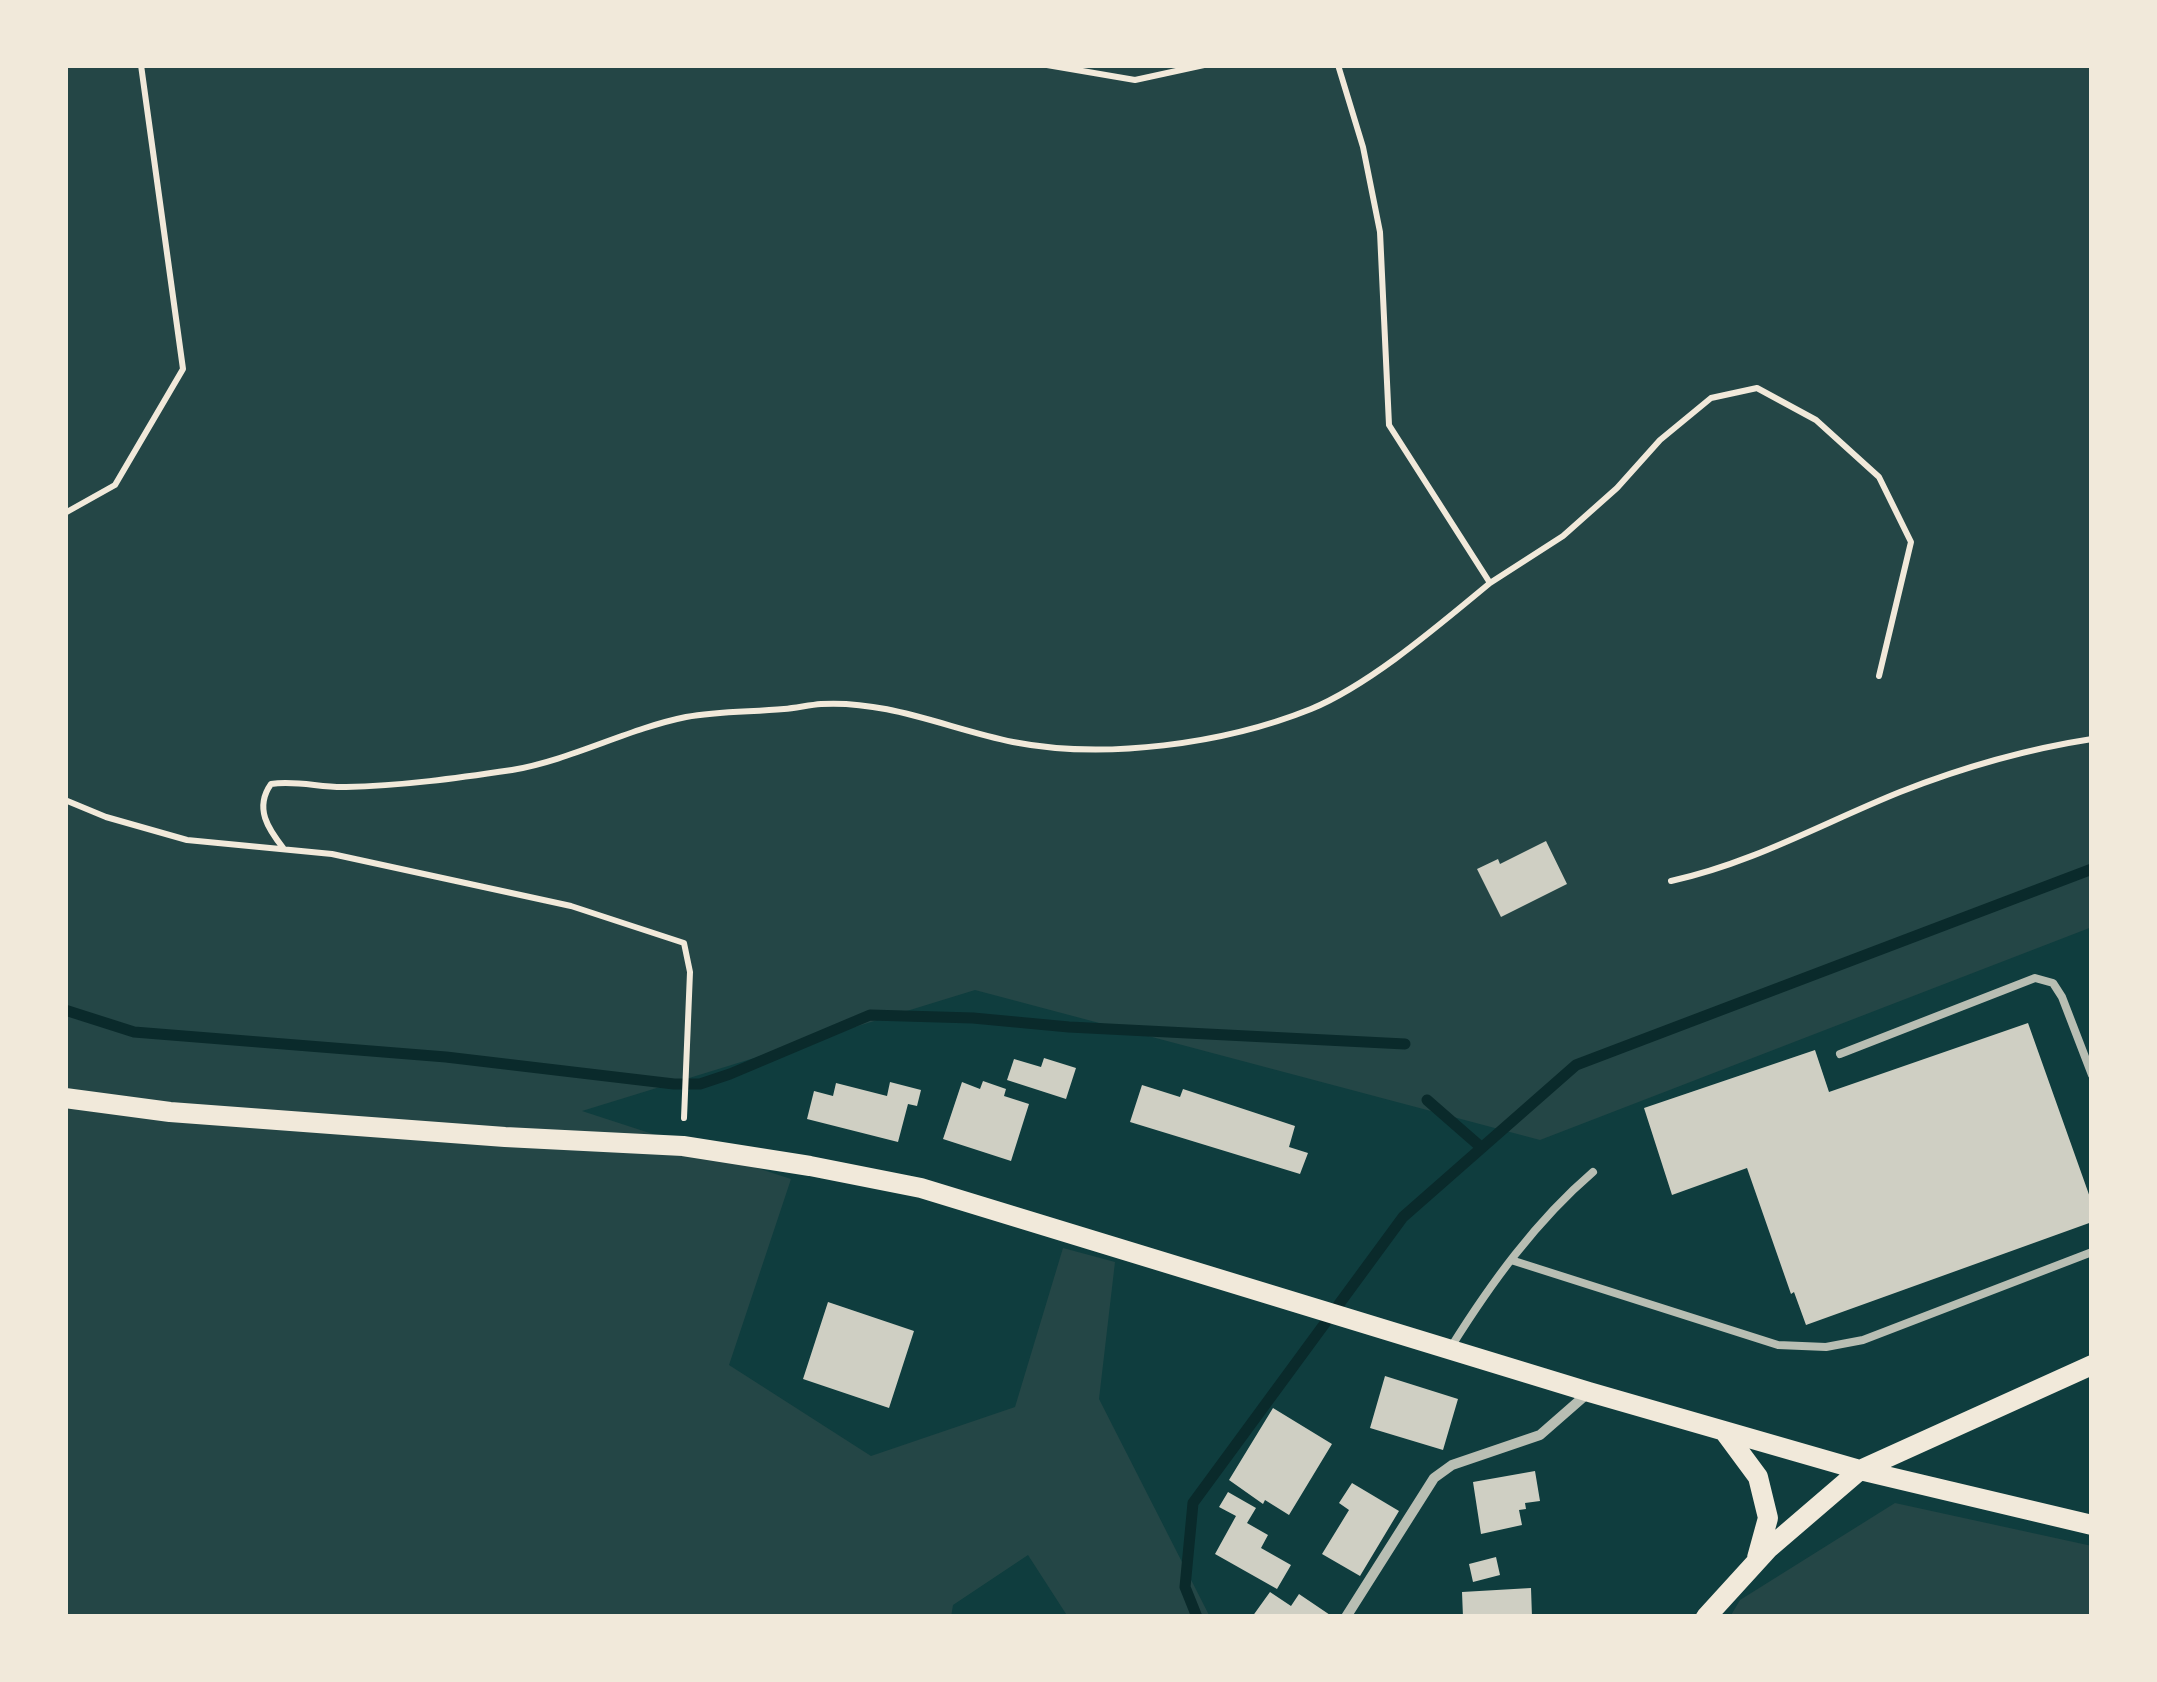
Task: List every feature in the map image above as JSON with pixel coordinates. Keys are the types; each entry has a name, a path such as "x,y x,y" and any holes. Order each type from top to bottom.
{"main road":[{"path":"65,1098 170,1112 485,1136 683,1146 921,1188 1588,1392 1860,1470 2092,1526"},
{"path":"1706,1617 1757,1560 1860,1470 2092,1365"},
{"path":"1724,1431 1758,1477 1768,1518 1757,1560"}],"street":[{"path":"1346,1617 1434,1478 1452,1464 1540,1435 1588,1392"}],"lane":[{"path":"1840,1054 2034,978 2053,983 2062,997 2092,1075"},
{"path":"1449,1350 1485,1293 1564,1198 1593,1172"},
{"path":"1512,1260 1778,1345 1826,1347 1863,1340 2092,1252"}],"path":[{"path":"65,513 114,485 184,370 142,65"},
{"path":"1047,65 1135,80 1204,65"},
{"path":"1338,65 1364,147 1380,232 1389,425 1490,583"},
{"path":"284,849 263,817 265,792 271,784 392,786 516,769 686,717 857,703 882,706 1016,742 1105,750 1171,744 1247,728 1312,708 1360,681 1438,626 1490,583 1562,536 1617,488 1660,440 1712,398 1758,388 1816,420 1879,477 1910,542 1879,676"},
{"path":"1671,880 1717,870 1812,833 1900,792 2030,750 2092,739"},
{"path":"65,800 106,817 187,840 332,854 571,906 684,943 690,972 685,1093"}],"shaded area":[{"path":"65,65 2092,65 2092,927 1540,1140 975,990 582,1111 791,1179 729,1365 871,1456 1015,1407 1063,1248 1115,1262 1099,1399 1210,1617 1068,1617 1028,1555 953,1605 951,1617 65,1617"},
{"path":"1895,1503 2092,1546 2092,1617 1730,1617 1740,1600"}],"building":[{"path":"1546,841 1567,884 1501,917 1477,869 1498,859 1500,864"},
{"path":"2028,1023 2092,1203 2092,1222 1806,1325 1794,1292 1791,1294 1747,1168 1672,1195 1644,1108 1815,1050 1829,1092"},
{"path":"1044,1058 1076,1068 1066,1099 1007,1080 1014,1059 1041,1067"},
{"path":"983,1081 1006,1089 1004,1096 1029,1104 1011,1161 943,1139 962,1082 980,1089"},
{"path":"890,1082 921,1090 917,1106 908,1104 898,1142 807,1119 814,1091 833,1096 836,1083 887,1096"},
{"path":"1142,1085 1180,1097 1183,1089 1295,1126 1289,1147 1308,1153 1300,1174 1130,1122"},
{"path":"828,1302 914,1331 889,1408 803,1379"},
{"path":"1385,1376 1458,1399 1443,1450 1370,1428"},
{"path":"1273,1408 1332,1444 1289,1515 1265,1500 1263,1504 1229,1480"},
{"path":"1535,1471 1540,1501 1525,1503 1526,1509 1519,1510 1522,1525 1481,1534 1473,1482"},
{"path":"1352,1483 1399,1511 1360,1576 1322,1554 1349,1510 1339,1503"},
{"path":"1228,1492 1256,1508 1247,1523 1268,1535 1261,1548 1291,1565 1277,1589 1215,1554 1236,1516 1219,1507"},
{"path":"1496,1557 1500,1575 1473,1582 1469,1564"},
{"path":"1531,1588 1532,1617 1463,1617 1462,1592"},
{"path":"1270,1592 1291,1606 1299,1594 1333,1617 1252,1617"}],"waterway":[{"path":"1197,1617 1185,1587 1193,1503 1403,1217 1576,1065 2092,869"},
{"path":"65,1010 134,1032 446,1057 674,1084 700,1084 730,1074 870,1015 1405,1044"},
{"path":"1427,1100 1482,1148"}]}
